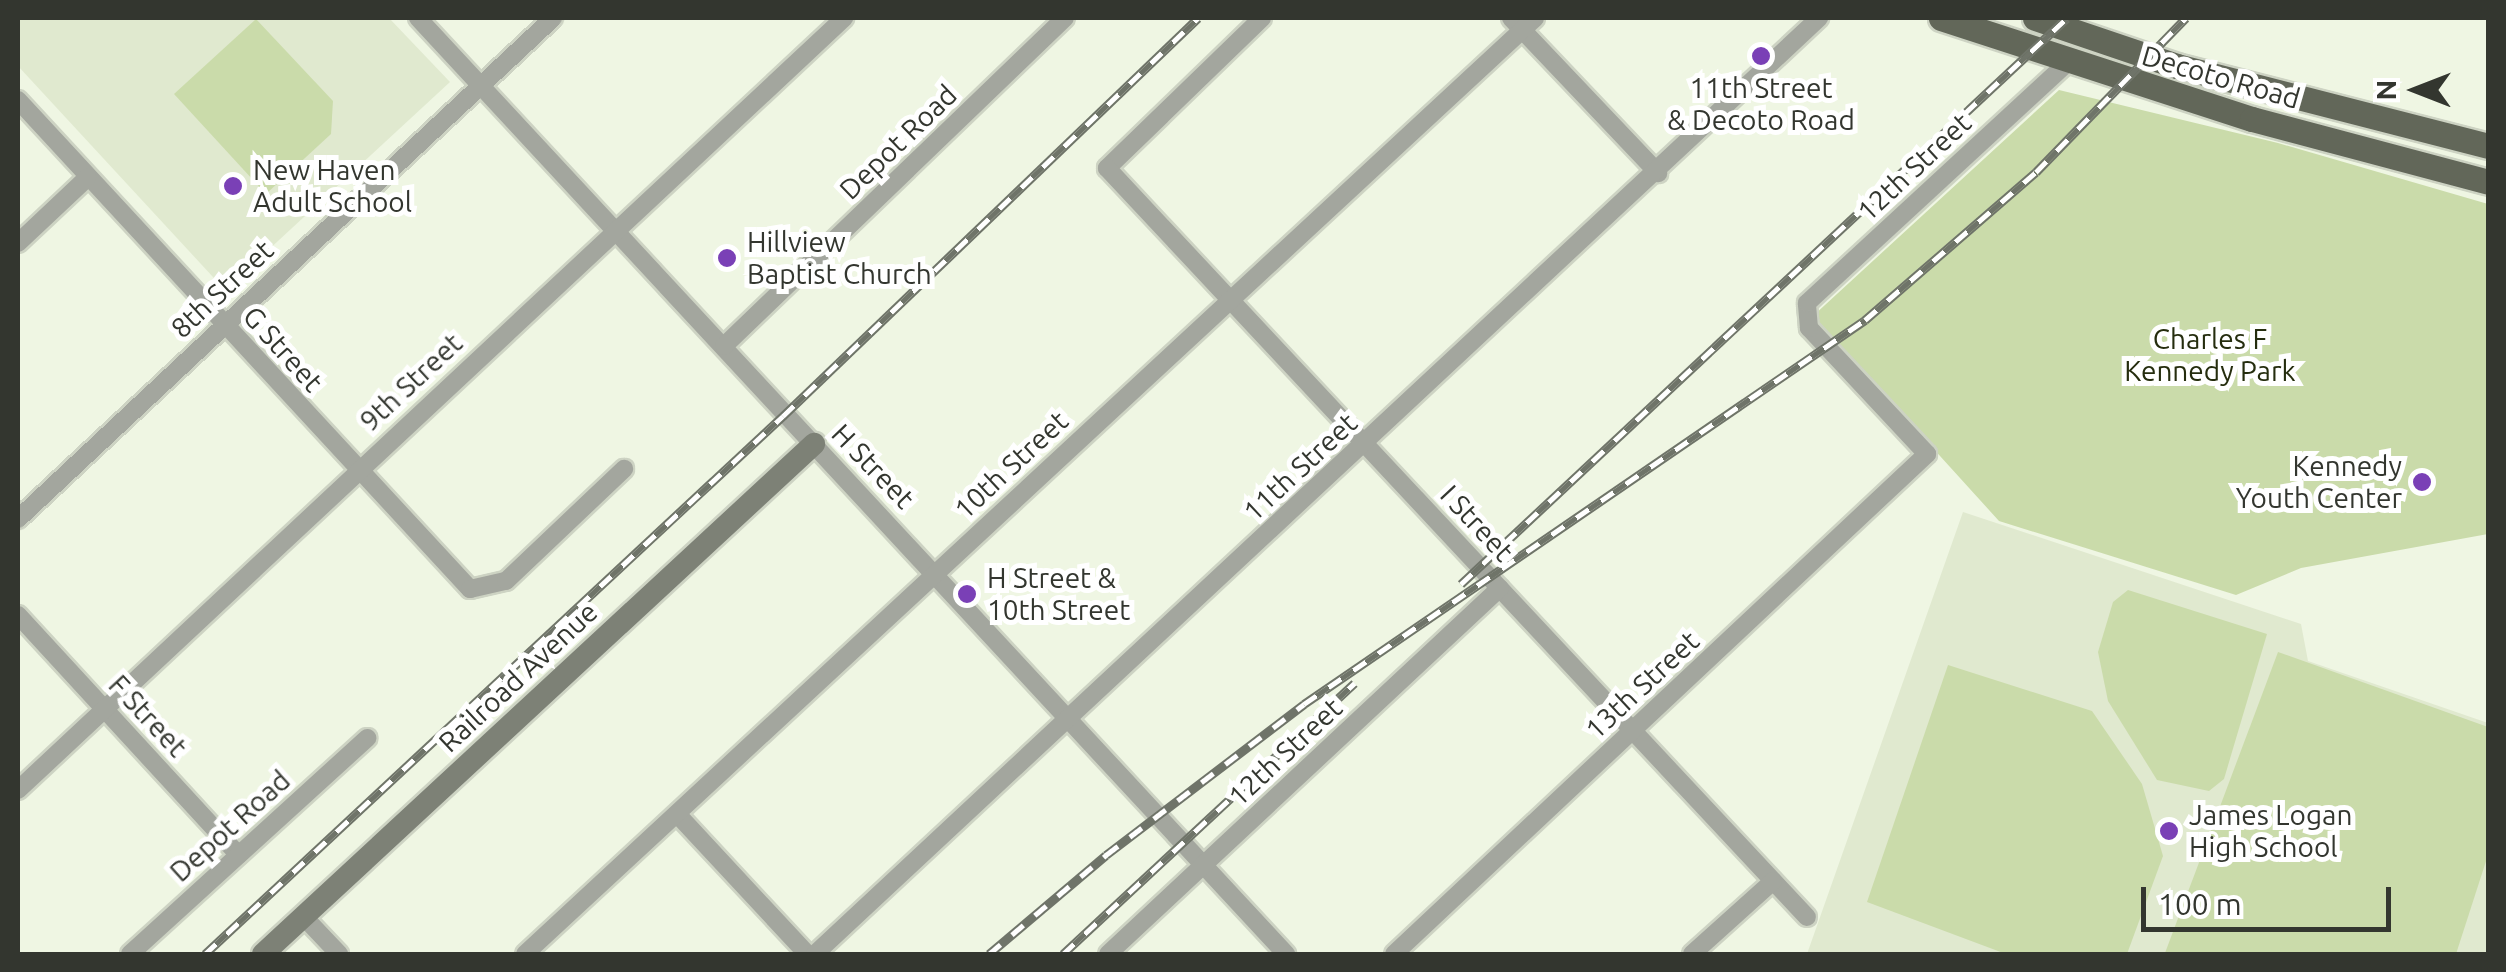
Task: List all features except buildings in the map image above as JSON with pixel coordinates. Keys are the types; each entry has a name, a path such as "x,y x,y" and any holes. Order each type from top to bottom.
{"main road":[{"name":"Decoto Road","path":"1942,18 2068,62 2488,182"},
{"name":"Decoto Road","path":"2035,18 2177,66 2488,146"}],"street":[{"name":"H Street","path":"418,18 936,572 1066,722 1286,954"},
{"name":"8th Street","path":"18,518 553,18"},
{"name":"9th Street","path":"18,790 844,18"},
{"name":"Depot Road","path":"724,346 1065,18"},
{"name":"I Street","path":"1262,18 1107,168 1806,916"},
{"name":"11th Street","path":"816,954 1658,173 1819,18"},
{"path":"1522,22 1658,173"},
{"name":"10th Street","path":"526,954 1231,299 1522,22"},
{"name":"12th Street","path":"1927,454 1804,317 1807,303 2068,62"},
{"name":"G Street","path":"18,100 470,589 506,581 624,469"},
{"path":"18,243 87,178"},
{"name":"Railroad Avenue","path":"262,954 814,444"},
{"name":"13th Street","path":"1394,954 1927,454"},
{"name":"12th Street","path":"1108,954 1500,588"},
{"name":"F Street","path":"18,615 239,854"},
{"name":"Depot Road","path":"130,954 367,738"},
{"path":"678,815 807,954"},
{"path":"1692,954 1772,881"},
{"path":"304,916 339,954"}],"shaded area":[{"name":"New Haven Adult School","path":"18,18 389,18 450,82 225,290 18,66"},
{"name":"James Logan High School","path":"1963,512 2301,624 2308,661 2488,723 2488,954 1807,954"}],"green space":[{"path":"256,19 333,101 331,134 266,194 174,94"},
{"name":"Charles F Kennedy Park","path":"2059,90 2278,143 2488,204 2488,534 2301,568 2236,595 1999,521 1813,316"},
{"path":"2128,590 2267,634 2224,779 2209,791 2157,780 2108,701 2098,652 2113,602"},
{"path":"2278,652 2488,727 2488,855 2456,954 2165,953"},
{"path":"1948,665 2092,711 2142,784 2163,856 2127,954 2006,954 1867,902"}],"railway":[{"path":"205,954 783,416 1198,18"},
{"path":"1461,584 2067,18"},
{"path":"989,954 1106,855 1304,704 1865,320 2036,172 2186,18"},
{"path":"1063,954 1355,683"}],"place":[{"name":"11th Street & Decoto Road","path":"1761,56"},
{"name":"New Haven Adult School","path":"233,186"},
{"name":"Hillview Baptist Church","path":"727,258"},
{"name":"Kennedy Youth Center","path":"2422,482"},
{"name":"H Street & 10th Street","path":"967,594"},
{"name":"James Logan High School","path":"2169,831"}]}
